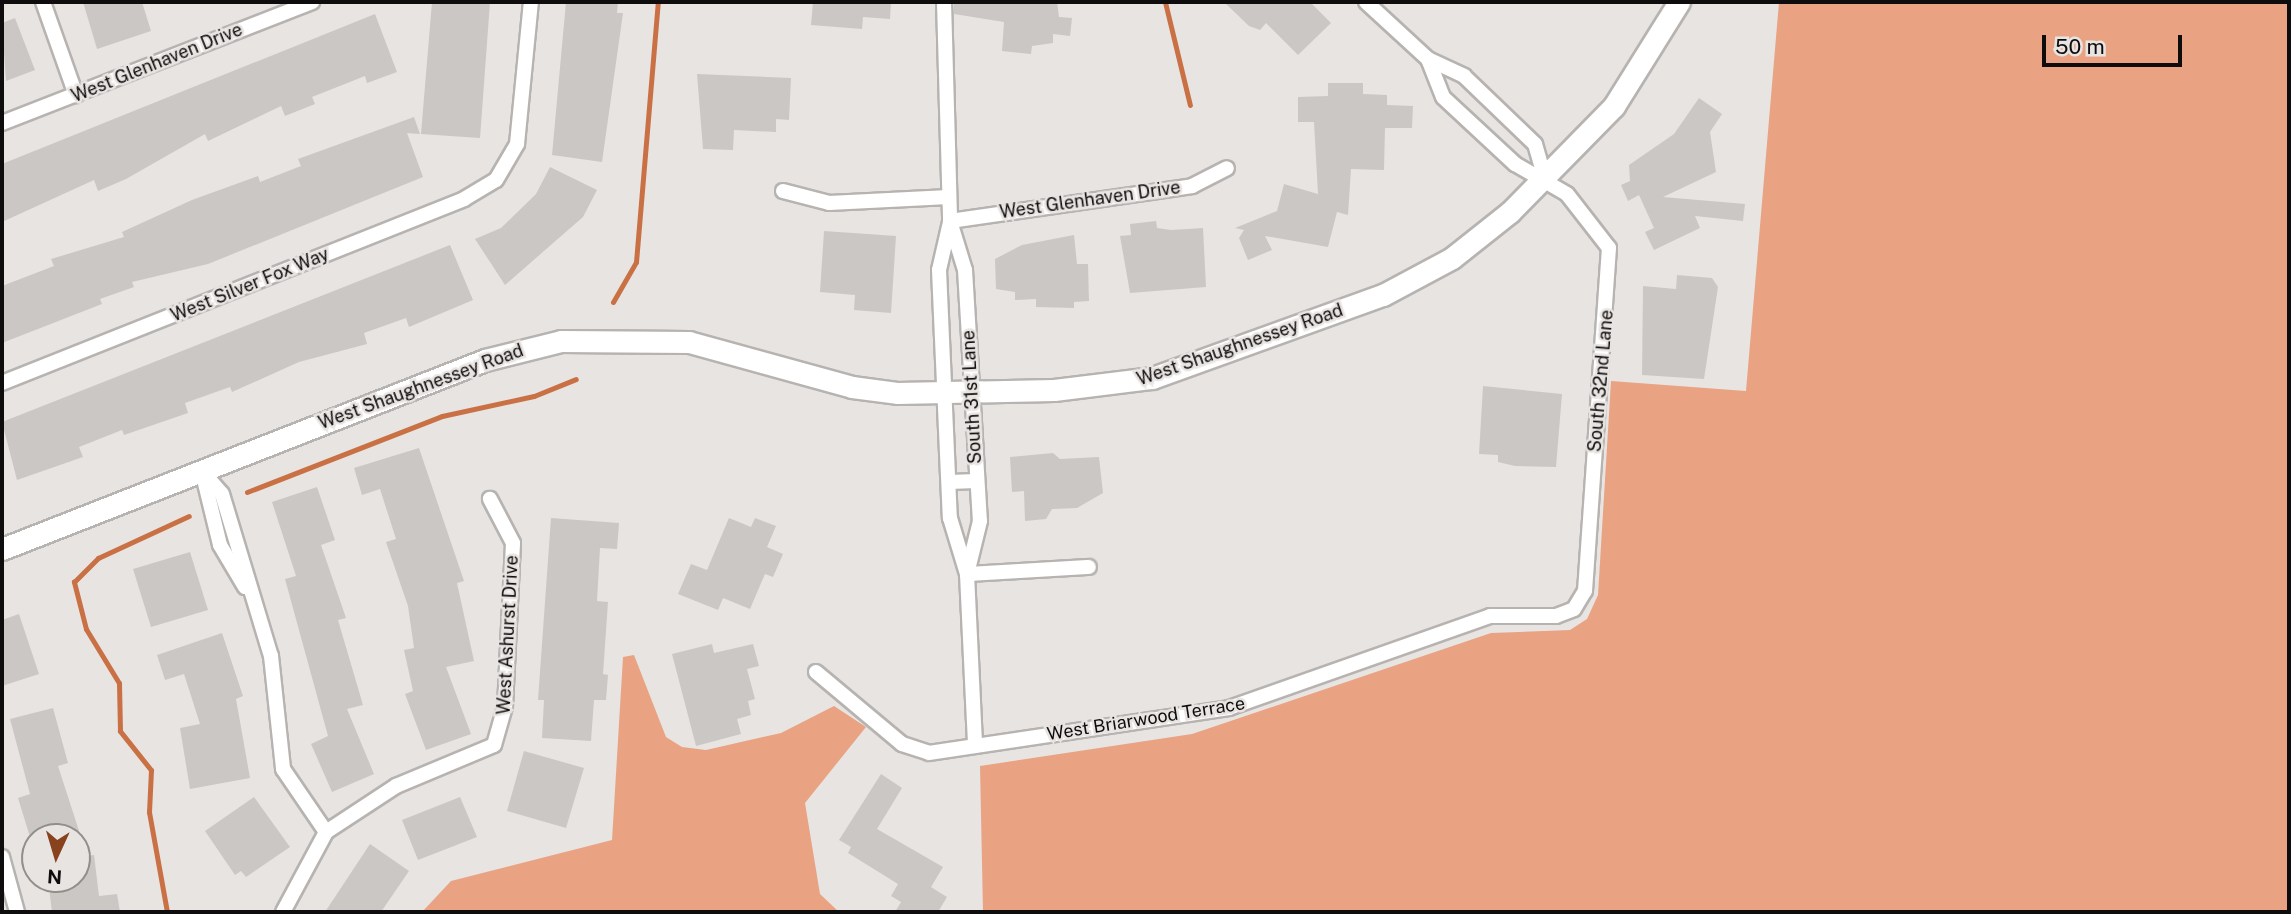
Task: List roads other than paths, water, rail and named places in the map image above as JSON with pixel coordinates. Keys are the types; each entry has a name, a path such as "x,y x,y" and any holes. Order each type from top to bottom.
{"street":[{"path":"43,2 76,95"},
{"name":"West Glenhaven Drive","path":"2,123 76,95 288,6 312,2"},
{"name":"West Silver Fox Way","path":"2,383 464,199 496,180 517,144 531,2"},
{"name":"South 31st Lane","path":"944,2 948,197 950,220 965,270 980,521 967,574"},
{"name":"South 32nd Lane","path":"1366,2 1428,59 1464,76 1535,144 1545,178"},
{"name":"West Shaughnessey Road","path":"2,549 485,360 584,338 689,342 852,387 972,393 1152,378 1383,295 1452,258 1545,178 1614,106 1679,2"},
{"name":"South 32nd Lane","path":"1428,59 1443,97 1515,164 1545,178 1589,215 1604,234 1611,261 1584,591 1574,608"},
{"name":"West Glenhaven Drive","path":"950,220 1192,186 1227,168"},
{"path":"783,191 829,203 948,197"},
{"name":"South 31st Lane","path":"950,220 939,270 950,519 967,574 975,746"},
{"path":"941,314 967,313"},
{"path":"202,471 220,545 248,591 275,675 274,715 284,769 326,832"},
{"path":"949,482 977,481"},
{"name":"West Ashurst Drive","path":"283,912 326,832 396,786 494,745 505,707 513,543 490,499"},
{"path":"967,574 1089,567"},
{"name":"West Briarwood Terrace","path":"816,672 916,752 975,746 1255,702 1490,616 1556,616 1574,608"},
{"path":"2,857 17,912"}],"waterway":[{"path":"613,302 636,262 658,2"},
{"path":"1165,2 1190,105"},
{"path":"247,492 442,416 534,396 576,379"},
{"path":"167,912 149,812 151,770 120,731 119,683 86,629 74,582 98,558 189,516"}]}
